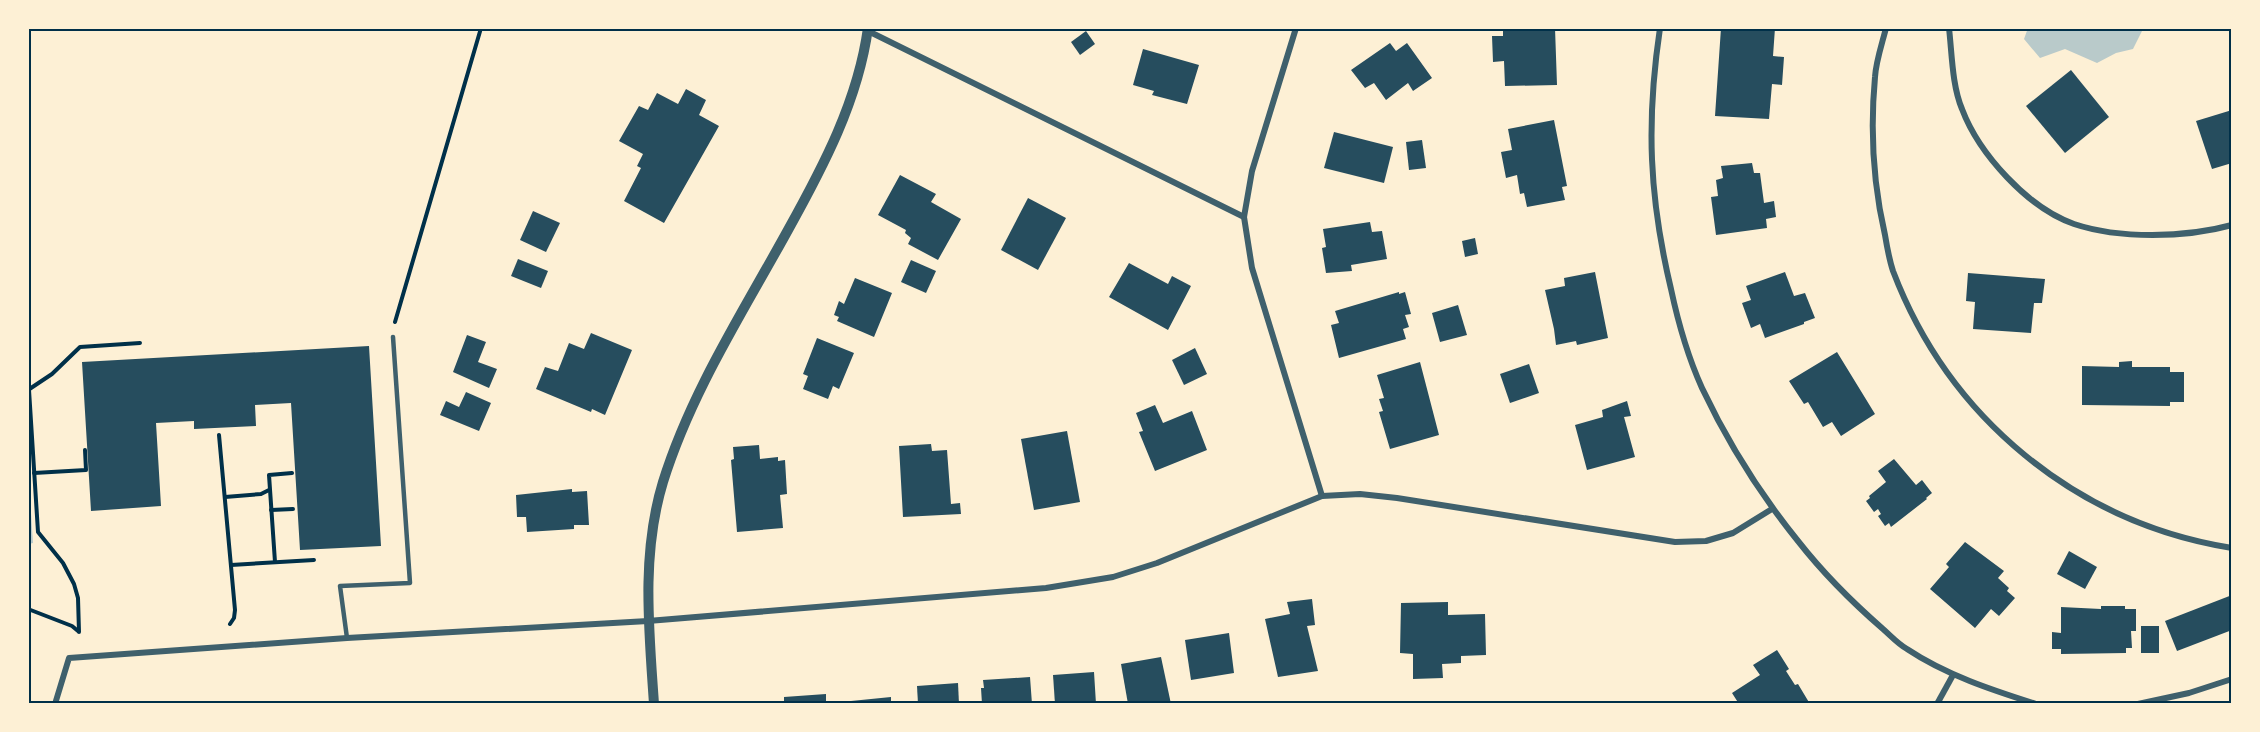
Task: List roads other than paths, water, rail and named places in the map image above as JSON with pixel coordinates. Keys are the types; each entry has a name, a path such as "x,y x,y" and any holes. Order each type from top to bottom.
{"street":[{"path":"1296,28 1252,171 1244,217 1252,268 1322,496"},
{"path":"1660,28 1652,94 1651,163 1659,241 1678,320 1702,387 1736,451 1772,509 1818,567 1866,615 1906,649 1953,675 2036,704"},
{"path":"1886,28 1874,85 1872,137 1876,200 1892,269 1920,332 1955,385 2000,435 2040,469 2090,500 2145,526 2202,543 2232,548"},
{"path":"1949,28 1953,68 1961,108 1980,146 2010,181 2042,206 2073,223 2114,233 2159,235 2216,230 2232,225"},
{"path":"654,704 648,621 653,530 663,483 704,380 815,182 839,130 856,83 866,29 1244,217"},
{"path":"55,704 69,658 347,638 648,621 1046,588 1113,577 1157,563 1322,496 1360,494 1397,498 1675,542 1706,541 1734,533 1772,509"},
{"path":"1937,704 1953,675"},
{"path":"2138,704 2189,693 2232,679"}],"lane":[{"path":"347,638 339,586 410,583 393,337"}]}
